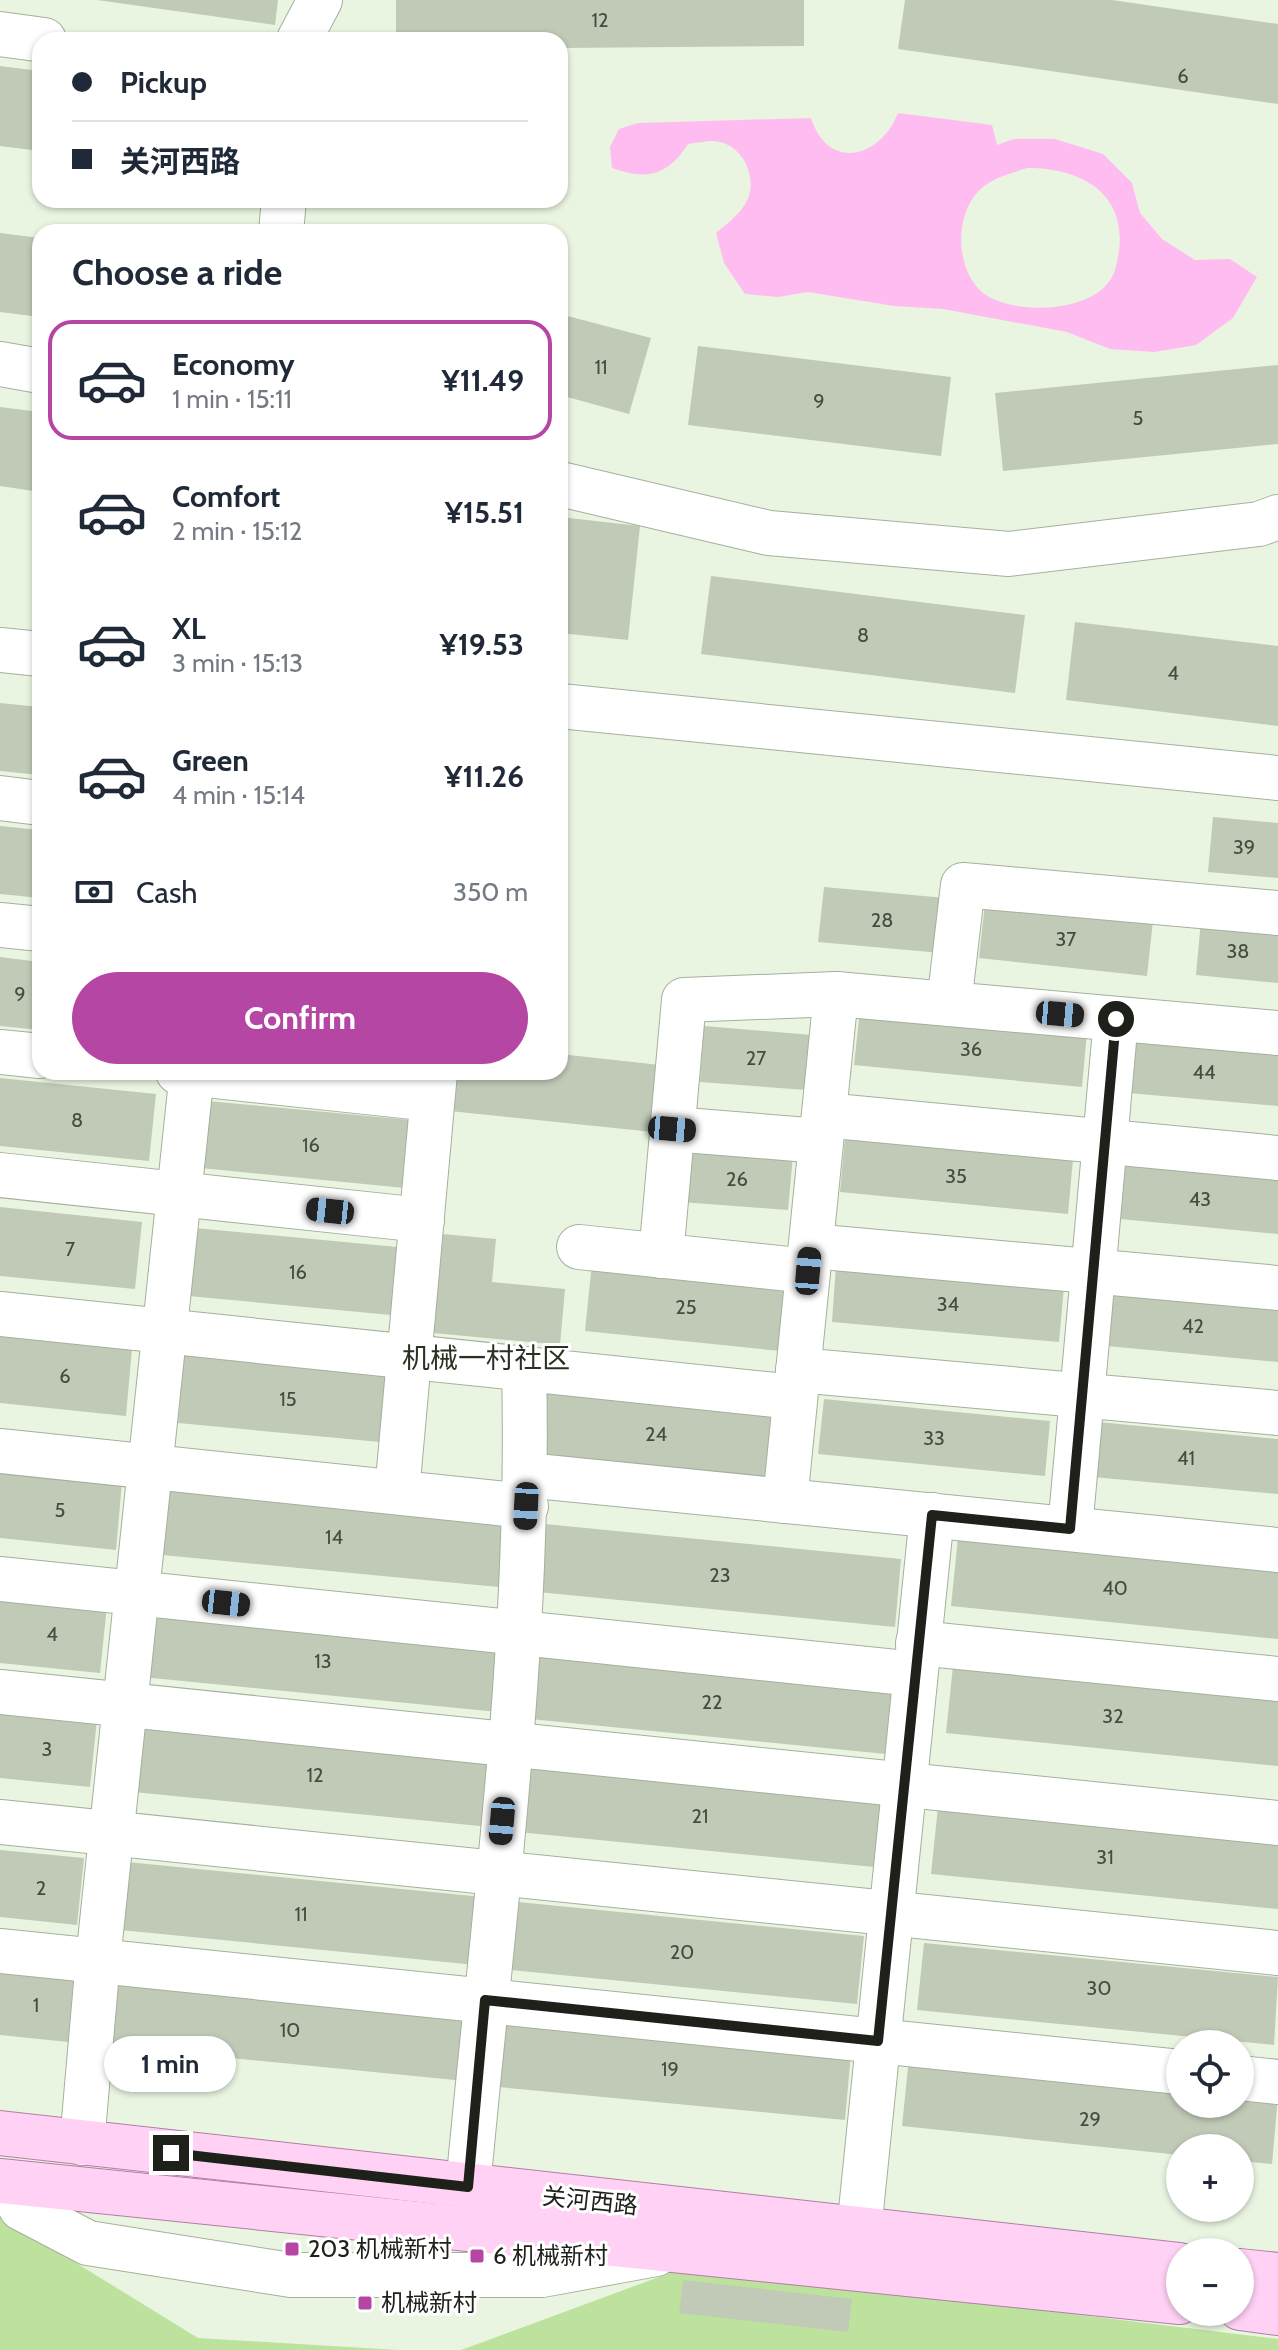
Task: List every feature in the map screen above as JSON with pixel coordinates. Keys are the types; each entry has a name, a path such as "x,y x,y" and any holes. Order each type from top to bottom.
{"main road":[{"name":"关河西路","path":"0,2133 1166,2263"},
{"name":"关河西路","path":"4,2181 1166,2301"},
{"path":"1254,2272 1278,2275"},
{"path":"1254,2310 1278,2313"}],"street":[{"path":"303,32 320,0"},
{"path":"0,34 32,38"},
{"path":"0,364 32,370"},
{"path":"568,486 769,533 1009,554 1259,524 1278,517"},
{"path":"0,650 32,653"},
{"path":"568,707 1278,778"},
{"path":"0,798 32,802"},
{"path":"949,1004 963,885 1278,913"},
{"path":"0,925 32,928"},
{"path":"785,1501 836,994"},
{"path":"661,1256 684,1000 836,994 1278,1033"},
{"path":"1070,1529 1116,1019"},
{"path":"0,1052 32,1055"},
{"path":"82,2143 187,1080"},
{"path":"332,1080 434,1085 397,1492"},
{"path":"672,1129 823,1128 1104,1141 1278,1158"},
{"path":"0,1175 422,1220"},
{"path":"579,1247 661,1256 810,1259 1093,1272 1278,1288"},
{"path":"0,1314 524,1369 1082,1396 1278,1413"},
{"path":"468,2187 520,1633 526,1491 524,1369"},
{"path":"0,1451 397,1492 526,1491 785,1501 1278,1550"},
{"path":"859,2230 932,1515"},
{"path":"0,1579 520,1633 1278,1679"},
{"path":"0,1692 1278,1823"},
{"path":"0,1822 1278,1953"},
{"path":"0,1951 1166,2071"},
{"path":"1254,2079 1278,2082"},
{"path":"4,2181 21,2208 88,2243 291,2275 542,2275 681,2249"}],"green space":[{"path":"0,2216 198,2338 398,2350 0,2350"},
{"path":"686,2267 1278,2339 1278,2350 461,2350"}],"shaded area":[{"path":"898,113 992,125 997,145 1014,139 1055,139 1103,154 1132,183 1140,213 1162,239 1195,260 1230,259 1257,277 1233,318 1196,345 1154,352 1110,349 1067,332 943,309 894,306 808,292 778,297 745,294 724,263 716,233 739,212 749,196 748,168 738,153 723,143 704,142 688,144 673,163 656,172 636,174 612,168 610,147 619,129 638,123 811,118 819,135 829,146 841,152 854,153 879,141","holes":["1027,168 1050,170 1088,182 1113,207 1119,225 1120,246 1115,270 1107,284 1094,295 1077,302 1037,308 1000,302 975,285 968,272 961,242 966,211 973,198 993,181"]}],"building":[{"path":"97,0 278,0 275,25"},
{"path":"396,0 804,0 804,46 568,48 568,32 396,32"},
{"path":"905,0 1112,0 1278,24 1278,104 898,49"},
{"path":"0,66 32,70 32,150 0,146"},
{"path":"0,233 32,237 32,316 0,312"},
{"path":"568,316 651,338 629,414 568,397"},
{"path":"698,346 951,377 941,456 688,425"},
{"path":"1278,365 1278,444 1003,471 995,393"},
{"path":"0,407 32,411 32,491 0,486"},
{"path":"568,518 640,526 628,640 568,634"},
{"path":"711,576 1025,615 1015,693 701,654"},
{"path":"1075,622 1278,646 1278,726 1066,700"},
{"path":"0,703 32,706 32,774 0,771"},
{"path":"1213,817 1278,823 1278,878 1208,872"},
{"path":"0,826 32,829 32,897 0,894"},
{"path":"824,887 946,898 941,953 818,942"},
{"path":"985,903 1153,920 1147,976 979,958"},
{"path":"1201,920 1278,927 1278,983 1196,975"},
{"path":"0,957 32,961 32,1029 0,1026"},
{"path":"860,1010 1087,1032 1082,1087 854,1065"},
{"path":"704,1026 812,1035 807,1090 700,1082"},
{"path":"1133,1037 1278,1051 1278,1106 1128,1093"},
{"path":"568,1055 660,1065 653,1132 440,1110 443,1080 568,1080"},
{"path":"0,1078 156,1094 149,1161 0,1146"},
{"path":"208,1101 421,1121 415,1189 201,1168"},
{"path":"845,1137 1073,1159 1068,1214 840,1192"},
{"path":"685,1147 793,1155 788,1210 681,1202"},
{"path":"1124,1164 1278,1178 1278,1234 1120,1219"},
{"path":"0,1207 142,1222 135,1289 0,1276"},
{"path":"195,1228 408,1248 402,1316 188,1296"},
{"path":"443,1234 496,1239 492,1282 565,1289 560,1345 433,1333"},
{"path":"592,1263 787,1284 780,1351 585,1331"},
{"path":"836,1266 1064,1287 1059,1342 832,1322"},
{"path":"1112,1291 1278,1306 1278,1362 1107,1346"},
{"path":"0,1335 132,1348 126,1416 0,1403"},
{"path":"184,1355 398,1375 391,1443 178,1423"},
{"path":"543,1389 776,1411 769,1479 536,1456"},
{"path":"824,1399 1050,1421 1045,1476 818,1454"},
{"path":"1098,1422 1278,1439 1278,1494 1093,1477"},
{"path":"0,1470 122,1482 116,1550 0,1538"},
{"path":"159,1486 516,1521 509,1588 152,1554"},
{"path":"545,1524 901,1559 895,1627 538,1592"},
{"path":"958,1538 1278,1570 1278,1639 951,1606"},
{"path":"0,1594 107,1605 100,1673 0,1663"},
{"path":"149,1609 505,1644 498,1712 142,1677"},
{"path":"537,1650 893,1686 886,1754 530,1719"},
{"path":"953,1666 1278,1698 1278,1766 946,1733"},
{"path":"0,1710 97,1719 90,1787 0,1778"},
{"path":"140,1724 496,1759 490,1827 133,1792"},
{"path":"525,1764 881,1800 874,1867 518,1832"},
{"path":"938,1807 1278,1841 1278,1909 931,1874"},
{"path":"0,1850 84,1858 77,1925 0,1917"},
{"path":"127,1862 483,1897 476,1965 120,1930"},
{"path":"507,1901 864,1936 857,2004 500,1969"},
{"path":"924,1943 1278,1977 1274,2045 1254,2043 1254,2030 1166,2030 1166,2034 917,2010"},
{"path":"0,1967 74,1974 68,2042 0,2035"},
{"path":"115,1978 472,2014 465,2081 108,2046"},
{"path":"495,2017 851,2053 845,2120 488,2086"},
{"path":"909,2058 1166,2085 1166,2118 1254,2118 1254,2093 1278,2096 1272,2164 1254,2162 1254,2134 1166,2134 1166,2154 902,2126"},
{"path":"683,2280 852,2299 848,2332 679,2313"}],"place":[{"name":"203 机械新村","path":"292,2249"},
{"name":"6 机械新村","path":"477,2256"},
{"name":"机械新村","path":"365,2303"}],"district":[{"name":"机械一村社区","path":"486,1358"}],"route":[{"path":"171,2153 468,2187 485,2000 878,2041 932,1515 1070,1529 1116,1019"}]}
